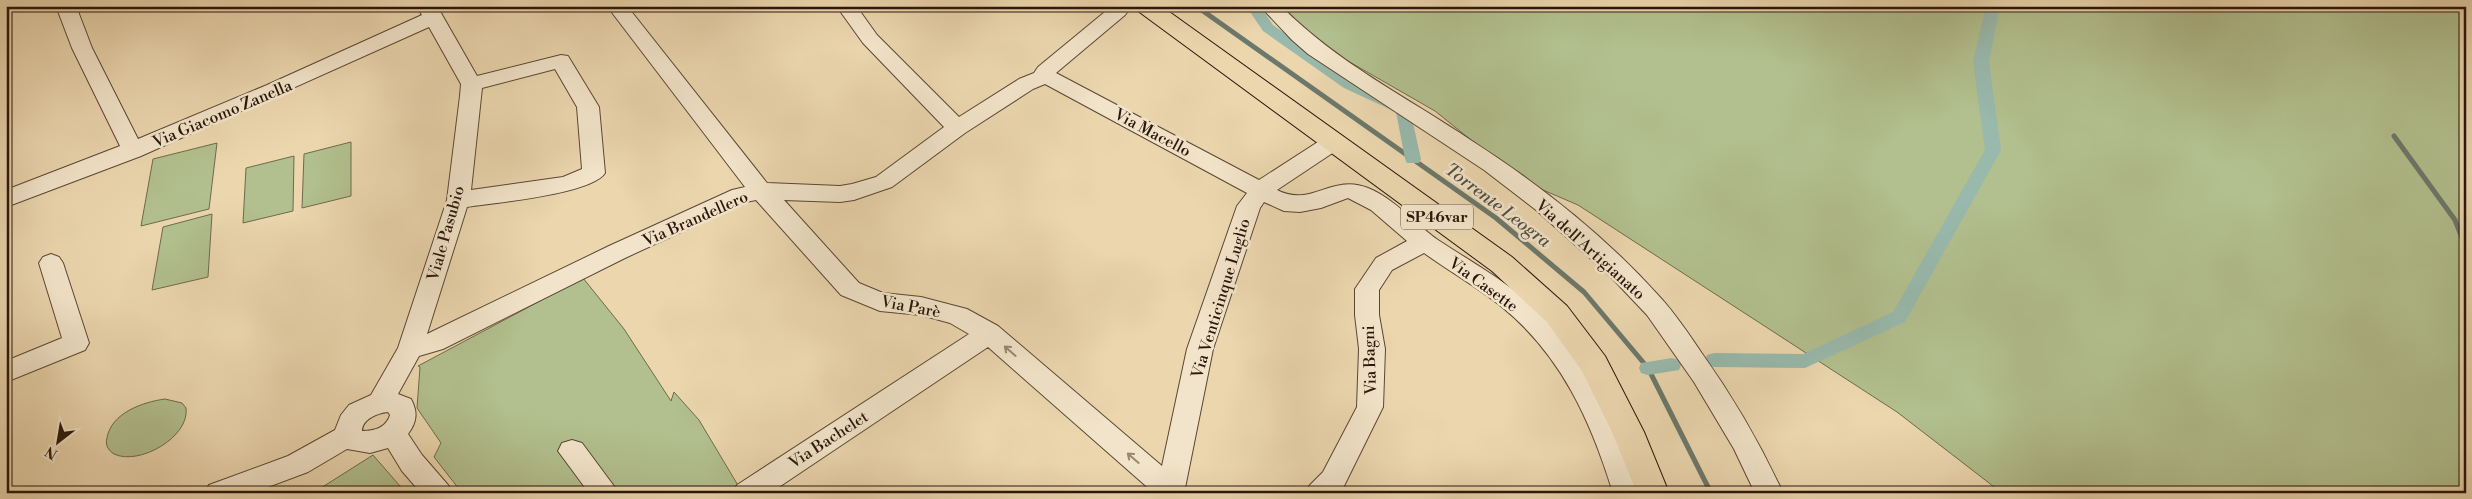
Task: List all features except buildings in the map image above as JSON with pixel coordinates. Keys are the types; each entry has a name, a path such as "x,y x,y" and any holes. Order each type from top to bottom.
{"main road":[{"name":"SP46var","path":"1146,6 1332,143 1502,264 1557,314 1594,364 1628,432 1654,493"}],"street":[{"path":"66,6 82,48 133,151"},
{"name":"Via Parè","path":"617,6 769,199 850,289 880,302 921,306 958,316 989,333 1170,491"},
{"name":"Via Brandellero","path":"410,349 434,342 617,252 740,196 769,199 840,194 870,188 899,172 957,128 1026,84 1043,77 1045,72 1118,11 1112,6"},
{"name":"Via dell'Artigianato","path":"1270,6 1291,16 1299,36 1345,70 1437,128 1527,191 1593,246 1644,294 1681,343 1724,406 1758,466 1769,493"},
{"path":"850,11 870,39 957,128"},
{"path":"430,12 471,84 561,61 588,107 594,173 566,184 458,200"},
{"name":"Via Giacomo Zanella","path":"6,199 133,151 252,102 430,12"},
{"name":"Via Macello","path":"1043,77 1052,79 1262,190"},
{"name":"Viale Pasubio","path":"380,402 410,349 458,200 472,96 471,84"},
{"name":"Via Venticinque Luglio","path":"1170,491 1200,349 1249,206 1262,190 1332,143"},
{"name":"Via Casette","path":"1262,190 1284,203 1301,205 1318,201 1339,190 1362,193 1425,242 1487,283 1542,329 1579,375 1616,455 1627,493"},
{"name":"Via Bagni","path":"1320,493 1333,480 1370,407 1372,349 1367,315 1367,289 1384,264 1425,242"},
{"path":"6,372 76,343 52,263"},
{"name":"Via Bachelet","path":"747,493 989,333"},
{"path":"389,401 402,406 404,419 393,432 376,441 367,443 353,440 349,435 350,422 355,416 371,405 389,401"},
{"path":"393,432 412,463 438,493"},
{"path":"219,493 298,464 349,435"},
{"path":"572,451 606,493"}],"green space":[{"path":"1282,6 2466,6 2466,493 2002,493 1897,412 1578,205 1522,181 1435,111 1320,45 1280,12"},
{"path":"351,142 351,196 302,208 304,154"},
{"path":"217,143 209,209 141,226 153,159"},
{"path":"294,156 293,211 243,223 246,168"},
{"path":"212,214 208,277 152,290 163,227"},
{"path":"583,278 624,329 671,401 674,392 699,420 739,487 731,493 462,493 434,457 441,443 417,408 420,367 418,366"},
{"path":"165,399 182,403 186,408 185,419 180,429 172,438 149,452 136,456 124,457 110,451 106,443 107,438 110,429 121,415 138,406"},
{"path":"373,455 406,493 313,493"}],"waterway":[{"name":"Torrente Leogra","path":"1196,6 1496,218 1584,292 1648,368 1711,493"},
{"path":"1253,6 1268,28 1349,85 1403,109 1413,159"},
{"path":"1714,360 1805,361 1899,317 1993,150 1981,62 1993,6"},
{"path":"2394,136 2455,220 2466,248"},
{"path":"1648,368 1672,365"}]}
